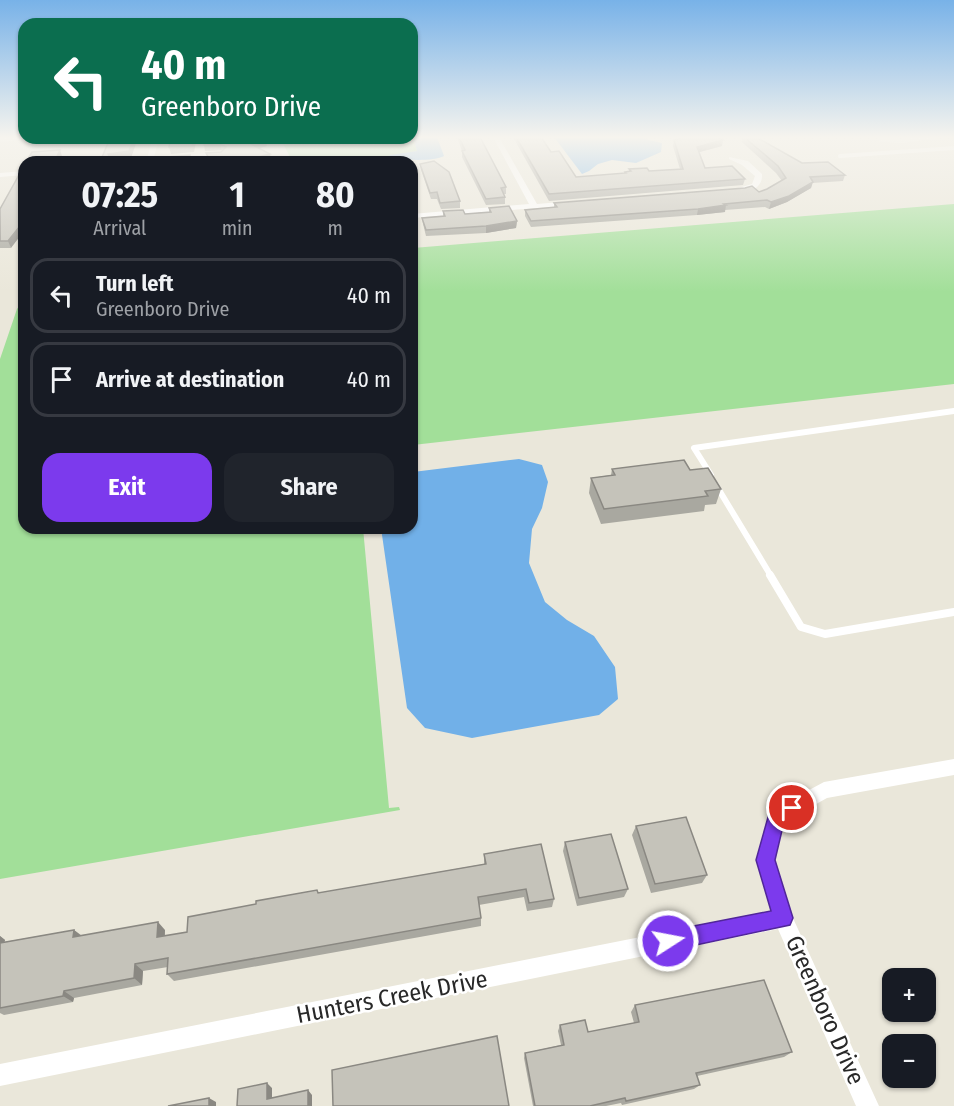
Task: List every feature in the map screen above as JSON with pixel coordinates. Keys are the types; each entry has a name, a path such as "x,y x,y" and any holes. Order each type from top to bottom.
{"street":[{"path":"524,189 534,206"},
{"path":"732,191 743,189"},
{"path":"418,216 580,203"},
{"name":"Greenboro Drive","path":"868,1106 783,918 765,860 776,817 824,790 954,767"},
{"name":"Hunters Creek Drive","path":"0,1075 783,918"}],"lane":[{"path":"954,411 694,448 801,627 825,634 954,612"}],"green space":[{"path":"954,204 954,384 418,444 418,248"},
{"path":"17,309 18,534 364,534 389,808 399,807 400,810 0,879 0,359"}],"water":[{"path":"519,459 542,465 548,482 542,508 532,529 529,563 545,602 567,620 594,636 615,667 618,699 599,715 472,738 425,728 407,708 382,534 418,534 418,471"}],"building":[{"path":"11,189 18,189 18,228 8,241 0,241 0,209"},
{"path":"428,189 455,189 460,201 440,203 437,192 430,193"},
{"path":"481,189 501,189 505,197 486,199"},
{"path":"546,189 619,189 549,194"},
{"path":"737,189 755,189 759,192 767,189 802,189 771,202 767,200 724,204 726,205 698,209 531,221 525,210 557,207 554,203"},
{"path":"509,206 517,221 486,226 426,230 422,218 445,216 443,211 463,210 465,214 491,212 489,208"},
{"path":"684,460 690,470 708,468 721,489 705,491 708,496 604,509 591,478 615,475 612,469"},
{"path":"686,817 707,875 655,884 636,826"},
{"path":"611,834 628,889 579,898 565,842"},
{"path":"541,844 554,899 529,903 526,889 478,897 481,918 167,974 168,958 135,964 134,978 64,991 63,996 0,1008 0,943 74,930 73,937 158,922 157,937 187,932 188,917 317,890 318,893 486,864 484,854"},
{"path":"764,980 792,1052 696,1073 700,1085 626,1101 625,1098 590,1106 535,1106 525,1053 564,1045 560,1025 585,1020 588,1032 639,1022 635,1005"},
{"path":"497,1036 509,1106 333,1106 332,1070"},
{"path":"267,1083 267,1099 308,1090 308,1106 237,1106 238,1089"},
{"path":"209,1098 209,1106 168,1106"}],"route":[{"path":"668,941 783,918 765,860 776,817 792,808"}]}
